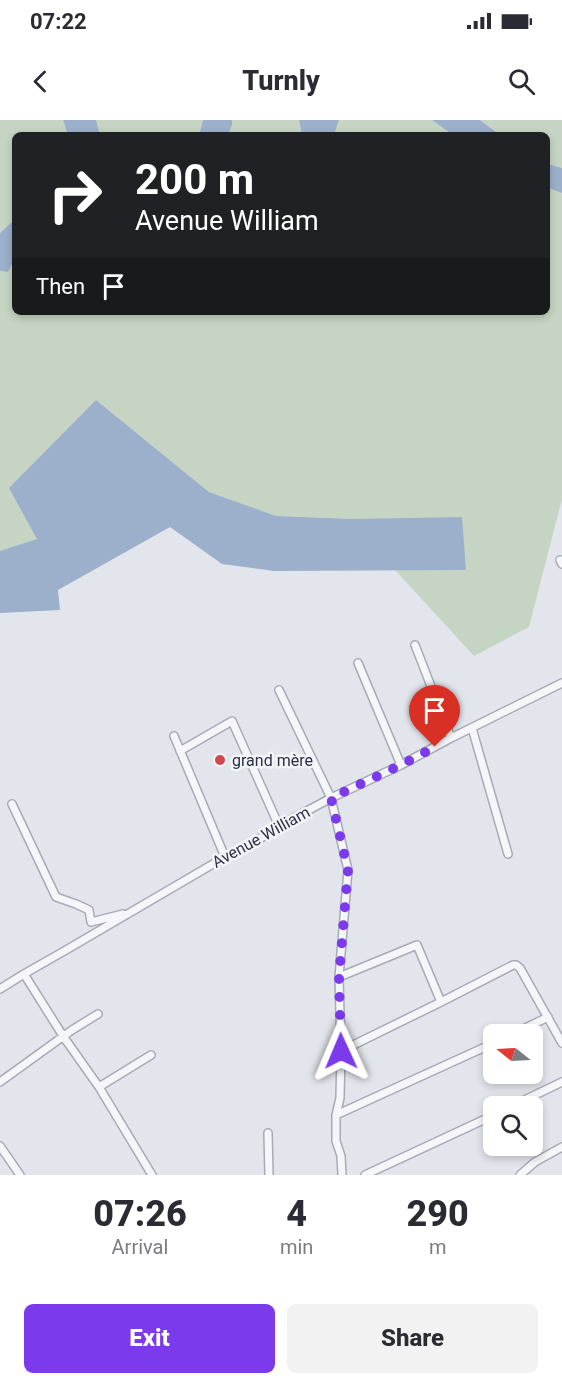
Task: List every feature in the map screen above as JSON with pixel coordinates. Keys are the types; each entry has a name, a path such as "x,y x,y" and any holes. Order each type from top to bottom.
{"street":[{"path":"415,645 451,738"},
{"path":"358,663 401,765"},
{"name":"Avenue William","path":"0,989 279,826 562,683"},
{"path":"279,690 331,798 348,870 339,977 340,1098 336,1115 336,1141 341,1156 342,1175"},
{"path":"180,751 232,721 279,826"},
{"path":"472,728 508,855"},
{"path":"174,736 225,857"},
{"path":"12,804 56,897 89,910 91,922 131,913"},
{"path":"339,977 417,945 441,1002"},
{"path":"341,1051 513,965 520,968 562,1043"},
{"path":"24,974 99,1087 153,1175"},
{"path":"0,1082 63,1036 98,1014"},
{"path":"534,1024 548,1017"},
{"path":"336,1115 483,1048"},
{"path":"99,1087 151,1055"},
{"path":"533,1096 562,1082"},
{"path":"365,1175 483,1120"},
{"path":"268,1133 269,1175"},
{"path":"520,1175 535,1162 562,1147"},
{"path":"1,1149 20,1175"}],"green space":[{"path":"0,120 63,120 67,132 12,132 12,222 0,233"},
{"path":"96,120 203,120 200,132 99,132"},
{"path":"232,120 299,120 301,132 229,132"},
{"path":"339,120 432,120 449,132 335,132"},
{"path":"480,120 562,120 562,168 550,165 550,132 496,132"},
{"path":"550,189 562,193 562,499 529,627 474,656 395,570 466,570 355,519 276,516 209,492 96,400 38,540 0,551 0,271 8,272 12,264 12,315 550,315"}],"water":[{"path":"63,120 96,120 99,132 67,132"},
{"path":"203,120 232,120 229,132 200,132"},
{"path":"299,120 339,120 335,132 301,132"},
{"path":"432,120 480,120 496,132 449,132"},
{"path":"550,165 562,168 562,193 550,189"},
{"path":"12,222 12,264 8,272 0,271 0,233"},
{"path":"96,400 209,492 276,516 355,519 462,517 466,570 274,571 222,564 170,527 58,590 60,610 0,613 0,551 37,539 9,488"}],"place":[{"name":"grand mère","path":"220,760"}],"route":[{"path":"341,1051 339,977 348,870 331,798 435,747"}]}
